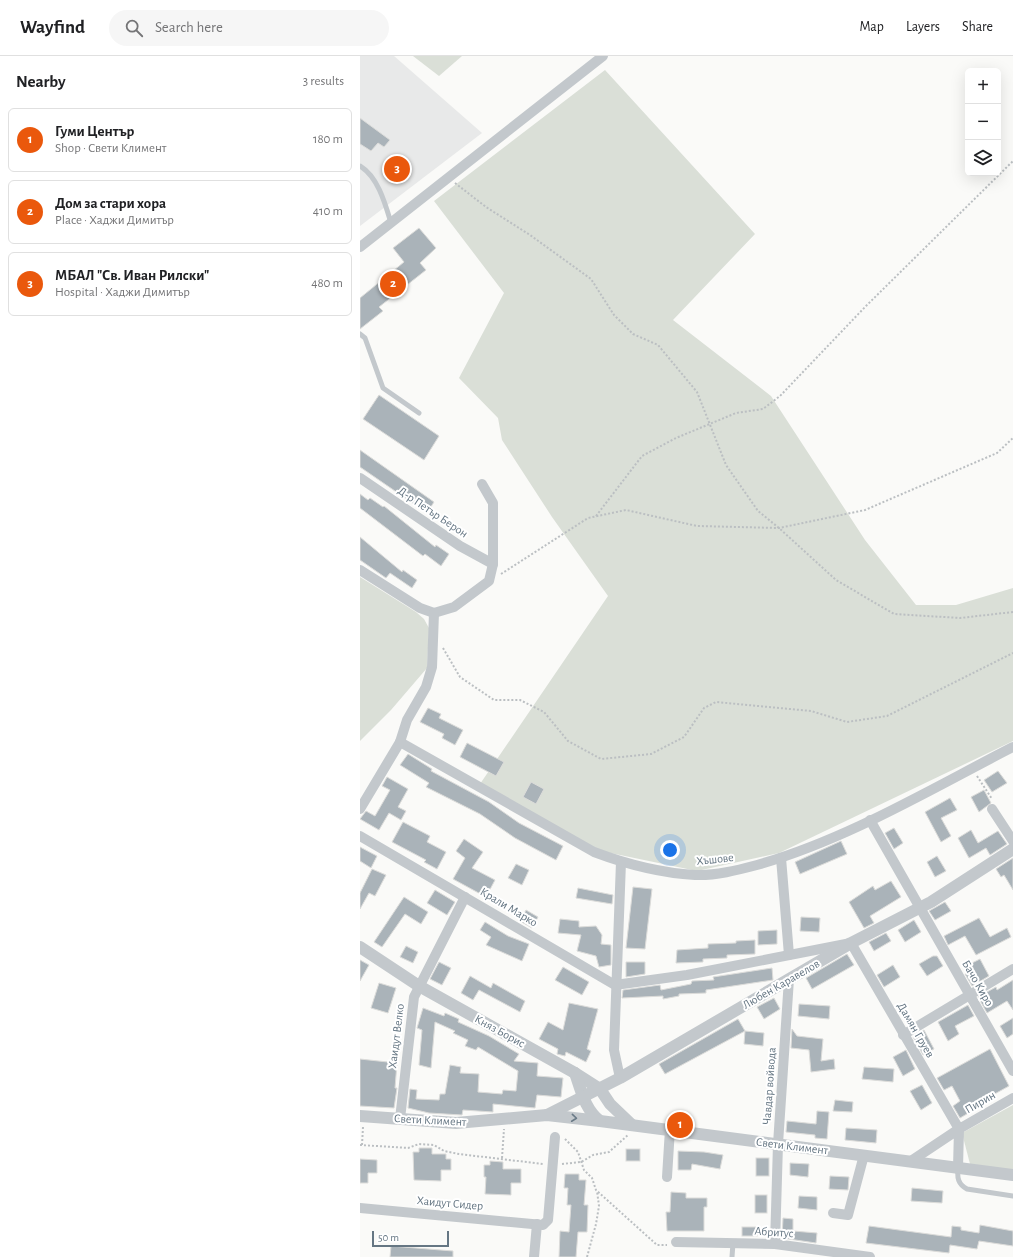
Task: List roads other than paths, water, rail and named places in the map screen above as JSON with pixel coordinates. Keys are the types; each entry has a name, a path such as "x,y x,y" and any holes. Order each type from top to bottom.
{"street":[{"path":"360,247 603,56"},
{"name":"Д-р Петър Берон","path":"360,478 460,546 493,564"},
{"path":"360,570 420,608 434,613 454,607 489,581 493,564 493,503 482,484"},
{"path":"360,809 400,742 407,720 426,687 432,667 434,613"},
{"name":"Хъшове","path":"400,742 594,852 621,862 695,875 736,871 781,858 870,820 1013,748"},
{"path":"992,809 1013,841"},
{"name":"Бачо Киро","path":"870,820 1013,1071"},
{"name":"Крали Марко","path":"360,836 615,985"},
{"name":"Любен Каравелов","path":"547,1115 584,1098 851,943 920,908 1013,849"},
{"path":"781,858 789,955"},
{"path":"620,1078 614,1050 615,985 621,862"},
{"name":"Хаидут Велко","path":"400,1119 414,996 466,897"},
{"path":"615,985 687,975 851,943"},
{"name":"Дамян Груев","path":"851,943 903,1035 959,1129"},
{"name":"Княз Борис","path":"360,947 419,986 575,1073 600,1089 610,1104 634,1125"},
{"path":"903,1035 1013,969"},
{"name":"Чавдар войвода","path":"775,1244 778,1144 789,979"},
{"path":"575,1073 589,1109 600,1121"},
{"name":"Пирин","path":"911,1161 959,1129 1013,1098"},
{"name":"Свети Климент","path":"362,1116 456,1123 547,1115 670,1129 1013,1175"},
{"path":"667,1177 670,1129"},
{"path":"958,1168 959,1129"},
{"path":"534,1257 537,1224 543,1225 548,1220 552,1165 559,1137"},
{"path":"833,1213 848,1215 864,1155"},
{"name":"Хаидут Сидер","path":"360,1208 537,1224"},
{"name":"Абритус","path":"676,1242 775,1244 846,1255 870,1257"}],"lane":[{"path":"360,166 370,172 386,205 391,223"},
{"path":"360,334 365,338 383,388 419,413"},
{"path":"958,1168 957,1177 961,1185 967,1189 1013,1196"},
{"path":"732,1257 733,1243"}],"place":[{"name":"МБАЛ \"Св. Иван Рилски\"","path":"397,169"},
{"name":"Дом за стари хора","path":"393,284"},
{"name":"Гуми Център","path":"680,1125"}]}
